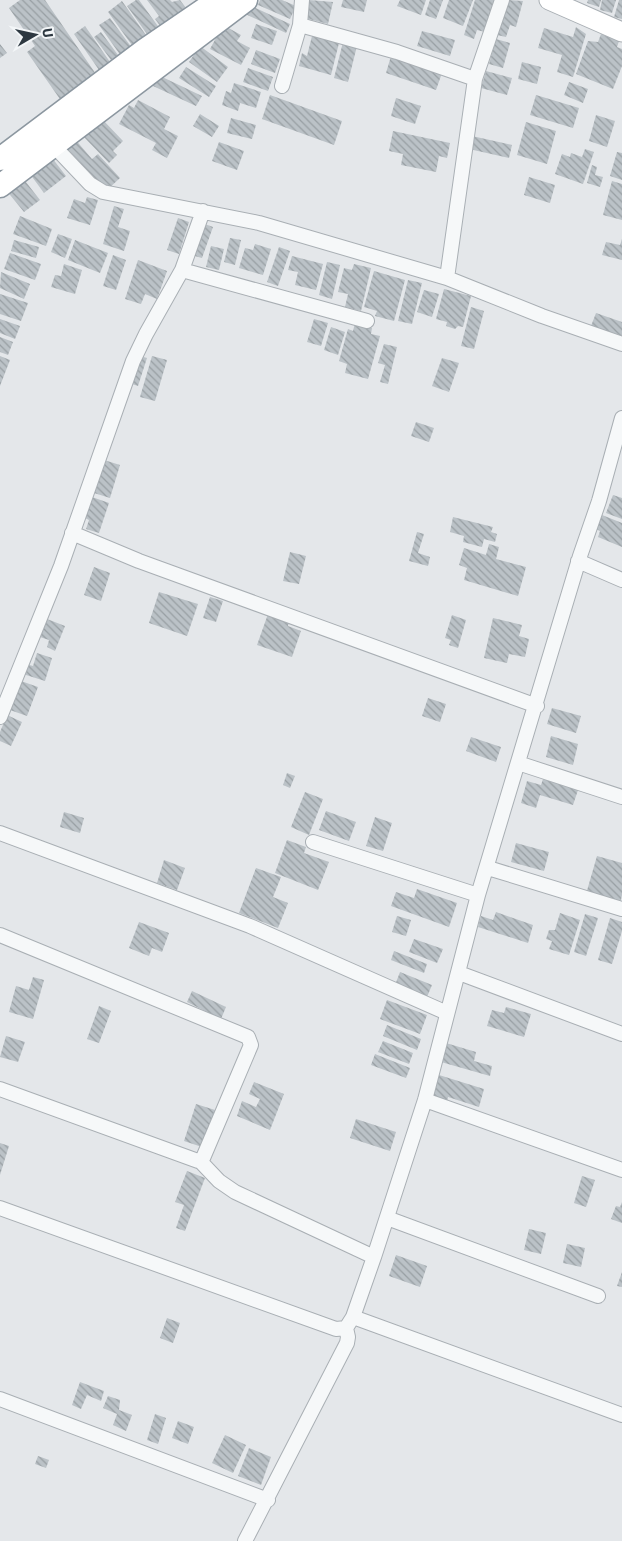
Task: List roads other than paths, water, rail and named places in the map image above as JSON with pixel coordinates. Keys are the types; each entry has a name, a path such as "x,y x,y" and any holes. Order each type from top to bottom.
{"highway":[{"path":"0,159 146,50 218,0"},
{"path":"0,186 246,0"}],"main road":[{"path":"549,0 622,32"}],"street":[{"path":"282,86 300,25 302,0"},
{"path":"447,278 475,79 502,0"},
{"path":"300,25 397,52 475,79"},
{"path":"53,145 90,184 103,192 259,223 447,278 542,316 622,344"},
{"path":"0,717 72,533 133,361 182,270 203,211"},
{"path":"182,270 367,322"},
{"path":"245,1541 268,1500 347,1343 349,1323 374,1257 425,1100 478,895 488,868 518,763 537,706 578,561 599,501 622,418"},
{"path":"72,533 139,561 537,706"},
{"path":"578,561 622,580"},
{"path":"518,763 622,797"},
{"path":"0,833 250,926 447,1013"},
{"path":"313,842 478,895"},
{"path":"488,868 622,909"},
{"path":"0,935 248,1037 251,1049 200,1161"},
{"path":"459,973 622,1034"},
{"path":"0,1090 195,1161 200,1161 219,1181 235,1192 374,1257"},
{"path":"425,1100 622,1170"},
{"path":"0,1208 336,1330 349,1323 622,1415"},
{"path":"387,1218 598,1296"},
{"path":"0,1399 268,1500"}]}
